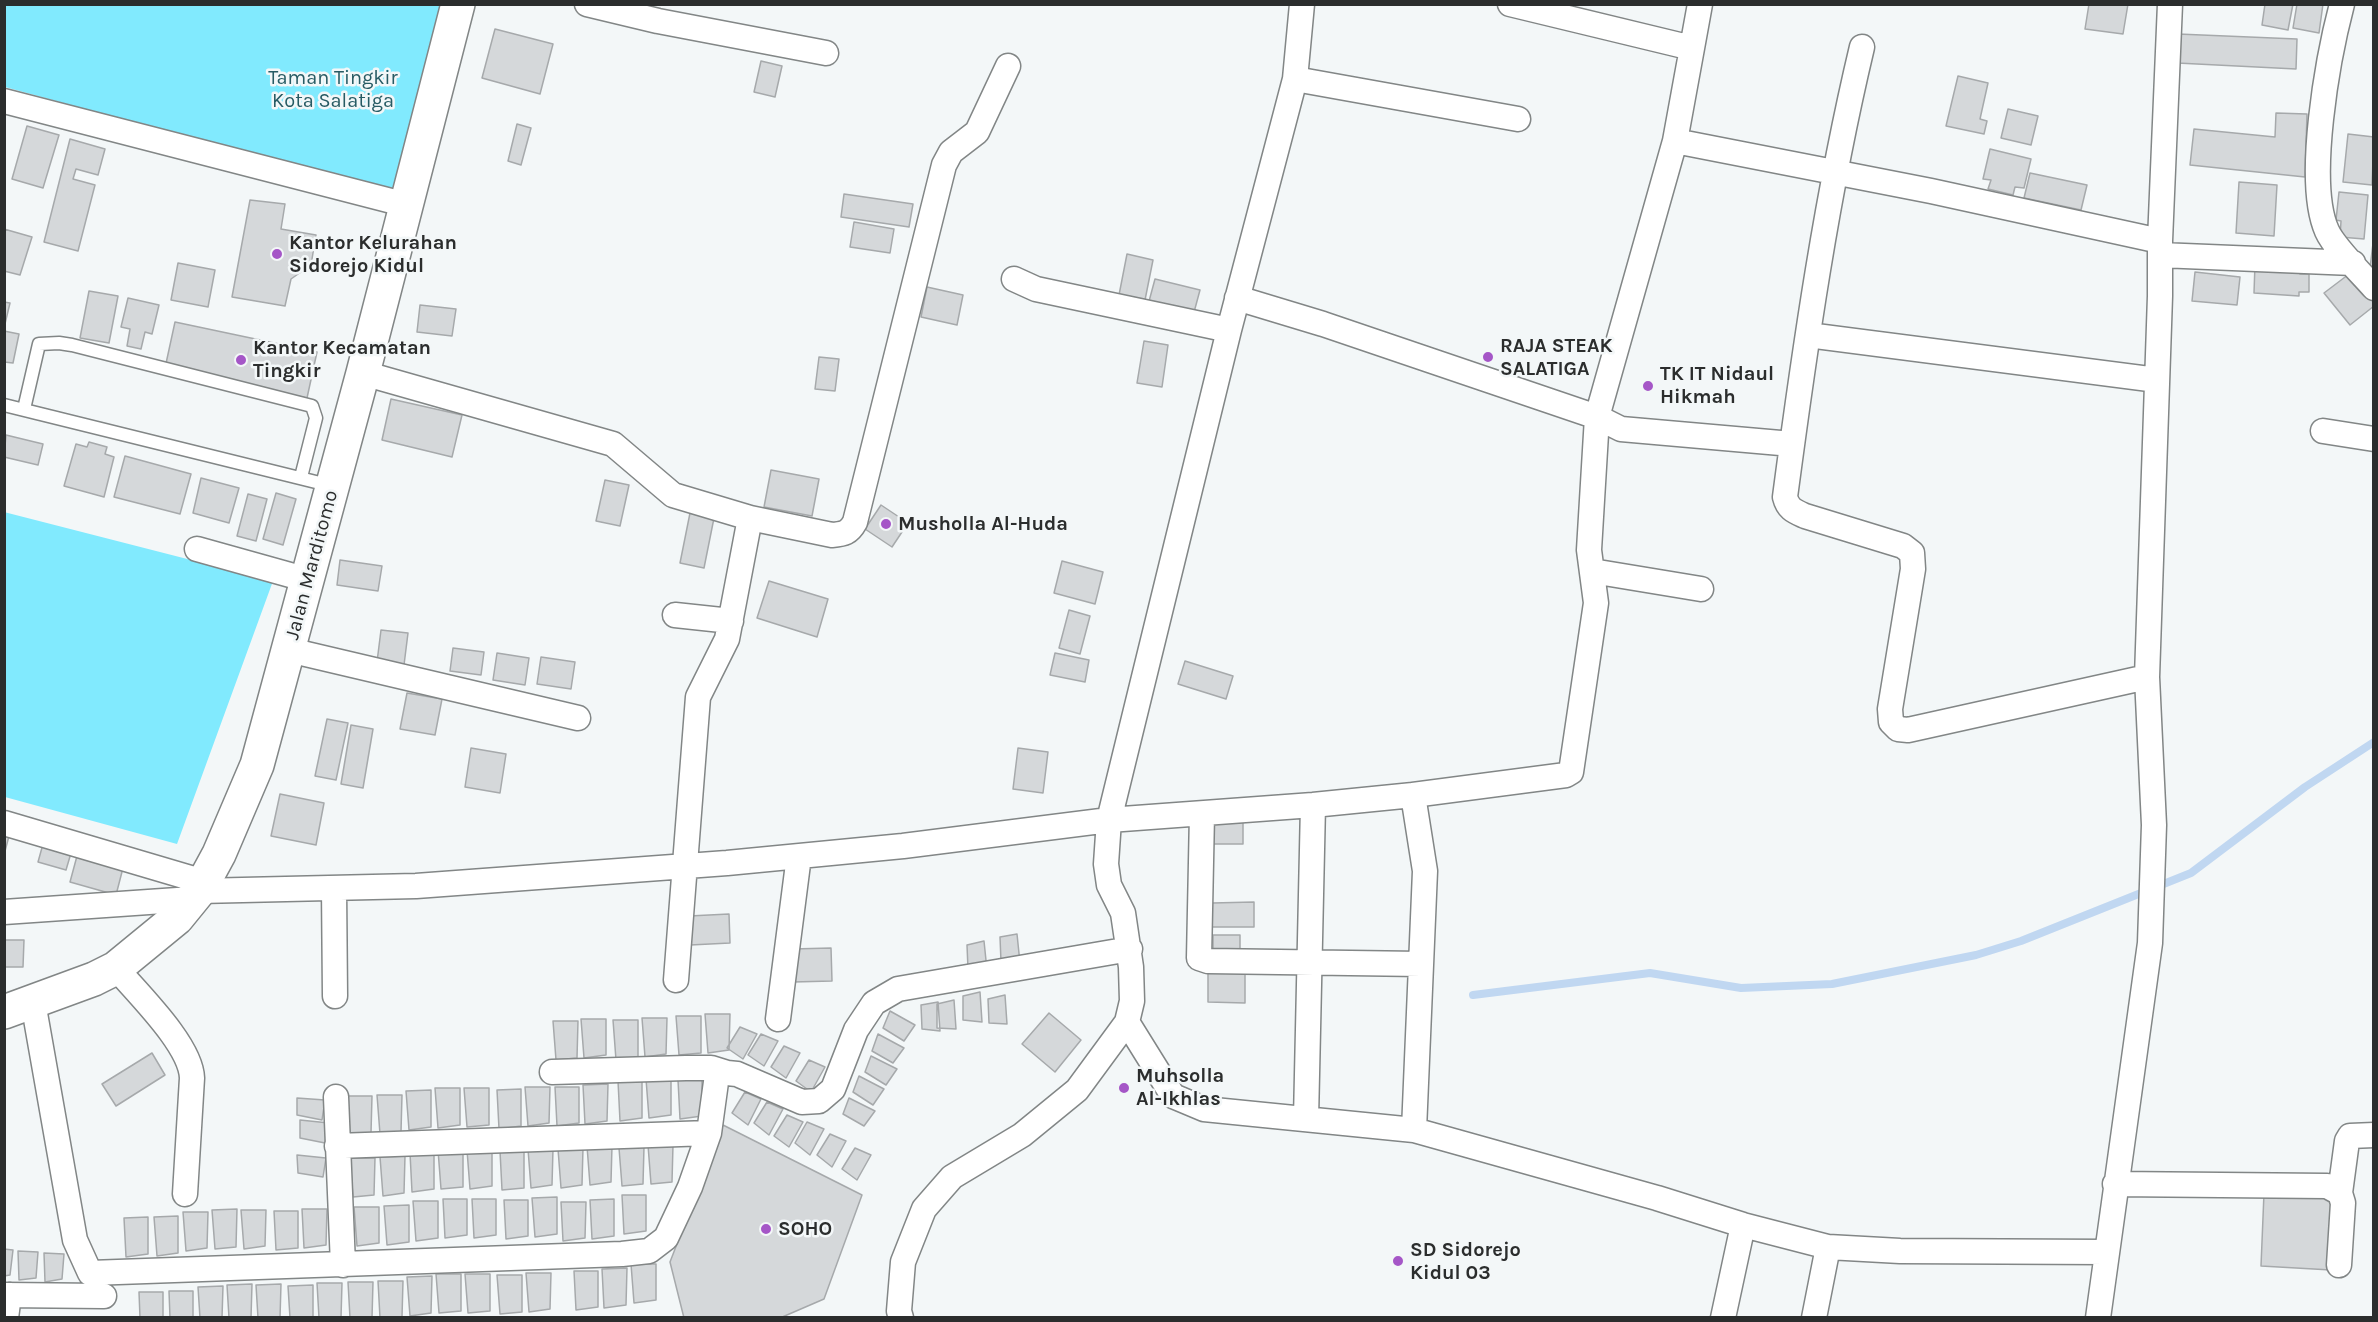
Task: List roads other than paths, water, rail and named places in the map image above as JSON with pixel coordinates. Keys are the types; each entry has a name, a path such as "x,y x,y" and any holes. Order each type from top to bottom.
{"street":[{"name":"Jalan Marditomo","path":"19,1007 94,979 116,968 177,918 198,891 219,854 257,765 363,373 458,4"},
{"path":"586,4 658,21 826,53"},
{"path":"901,1317 899,1311 903,1262 924,1209 952,1176 1022,1135 1077,1090 1127,1022 1132,1001 1130,949 1123,914 1109,885 1106,864 1109,820 1237,298 1295,79 1302,4"},
{"path":"1510,4 1692,48"},
{"path":"4,912 198,891 416,886 686,866 903,846 1109,820 1413,795 1570,774 1574,762 1596,603 1589,550 1597,417 1675,141 1700,4"},
{"path":"2098,1317 2150,943 2154,825 2147,677 2170,4"},
{"path":"2342,4 2325,87 2318,194 2321,218 2328,235 2373,288"},
{"path":"1862,46 1836,172 1808,335 1785,497 1789,508 1805,516 1903,546 1912,553 1913,569 1890,709 1894,726 1908,730 2147,677"},
{"path":"363,373 613,444 673,495 750,518 832,535 844,534 851,530 855,522 944,165 951,152 977,132 1008,66"},
{"path":"1295,79 1518,119"},
{"path":"4,101 407,204"},
{"path":"1675,141 1836,172 2160,248 2353,263"},
{"path":"1014,279 1036,289 1229,330"},
{"path":"1237,298 1323,324 1597,417 1621,429 1792,444"},
{"path":"1808,335 2157,380"},
{"path":"2323,431 2373,439"},
{"path":"676,980 698,697 728,639 750,518"},
{"path":"197,549 308,580"},
{"path":"1592,571 1701,589"},
{"path":"675,615 731,621"},
{"path":"289,650 578,718"},
{"path":"1413,795 1425,871 1414,1130"},
{"path":"1306,1119 1313,805"},
{"path":"1202,814 1199,958 1208,961 1421,964"},
{"path":"4,823 198,891"},
{"path":"777,1018 799,856"},
{"path":"334,888 335,996"},
{"path":"552,1072 711,1068 737,1074 802,1102 819,1101 833,1089 856,1030 874,1003 898,989 1130,949"},
{"path":"116,968 181,1046 190,1064 192,1078 185,1194"},
{"path":"19,1007 75,1240 108,1307"},
{"path":"1127,1022 1173,1096 1204,1109 1414,1130 1657,1198 1743,1225 1828,1247 1900,1251 2106,1252"},
{"path":"90,1273 343,1265 649,1251 666,1238 690,1187 709,1133 716,1082 719,1075 727,1072"},
{"path":"336,1097 343,1265"},
{"path":"337,1146 709,1133"},
{"path":"2339,1265 2343,1221 2340,1193 2347,1141 2350,1136 2373,1135"},
{"path":"2115,1184 2327,1186 2340,1193"},
{"path":"1723,1317 1743,1225"},
{"path":"1814,1317 1828,1247"},
{"path":"7,1303 108,1307"}],"lane":[{"path":"24,409 39,344 59,342 312,406 316,418 301,477"},
{"path":"4,405 333,486"}],"waterway":[{"path":"1473,995 1650,973 1741,988 1832,984 1976,955 2021,941 2191,873 2305,787 2374,742"}],"place":[{"name":"Kantor Kelurahan Sidorejo Kidul","path":"277,254"},
{"name":"RAJA STEAK SALATIGA","path":"1488,357"},
{"name":"Kantor Kecamatan Tingkir","path":"241,360"},
{"name":"TK IT Nidaul Hikmah","path":"1648,386"},
{"name":"Musholla Al-Huda","path":"886,524"},
{"name":"Muhsolla Al-Ikhlas","path":"1124,1088"},
{"name":"SOHO","path":"766,1229"},
{"name":"SD Sidorejo Kidul 03","path":"1398,1261"}],"park label":[{"name":"Taman Tingkir Kota Salatiga","path":"333,90"}]}
